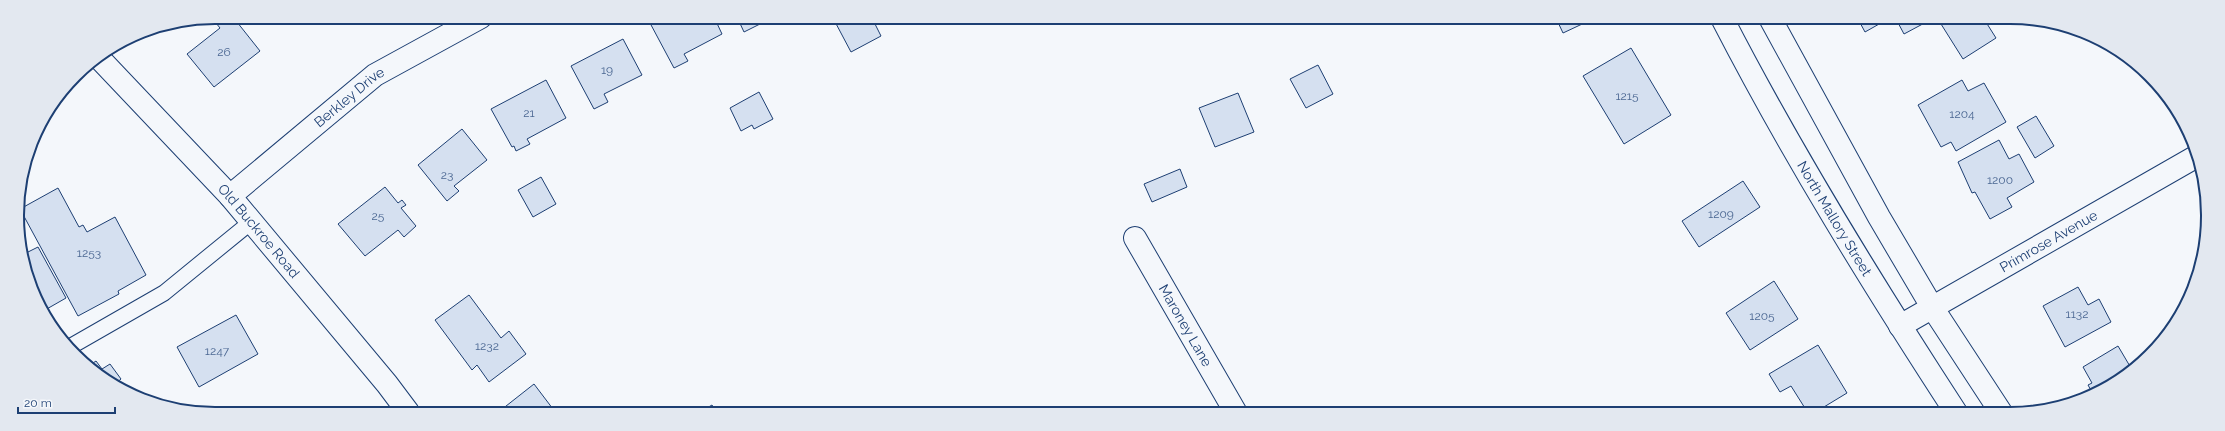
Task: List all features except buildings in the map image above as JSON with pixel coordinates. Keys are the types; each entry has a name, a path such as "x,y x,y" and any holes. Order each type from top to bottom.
{"street":[{"name":"Berkley Drive","path":"230,196 375,75 468,24"},
{"name":"North Mallory Street","path":"1725,24 1790,143 1900,326 1952,407"},
{"path":"1773,24 1879,217 1932,307 1997,407"},
{"name":"Old Buckroe Road","path":"102,61 230,196 387,384 404,407"},
{"name":"Primrose Avenue","path":"1900,326 2192,159"},
{"name":"Maroney Lane","path":"1135,238 1233,407"}],"lane":[{"path":"74,344 164,293 252,222"}]}
